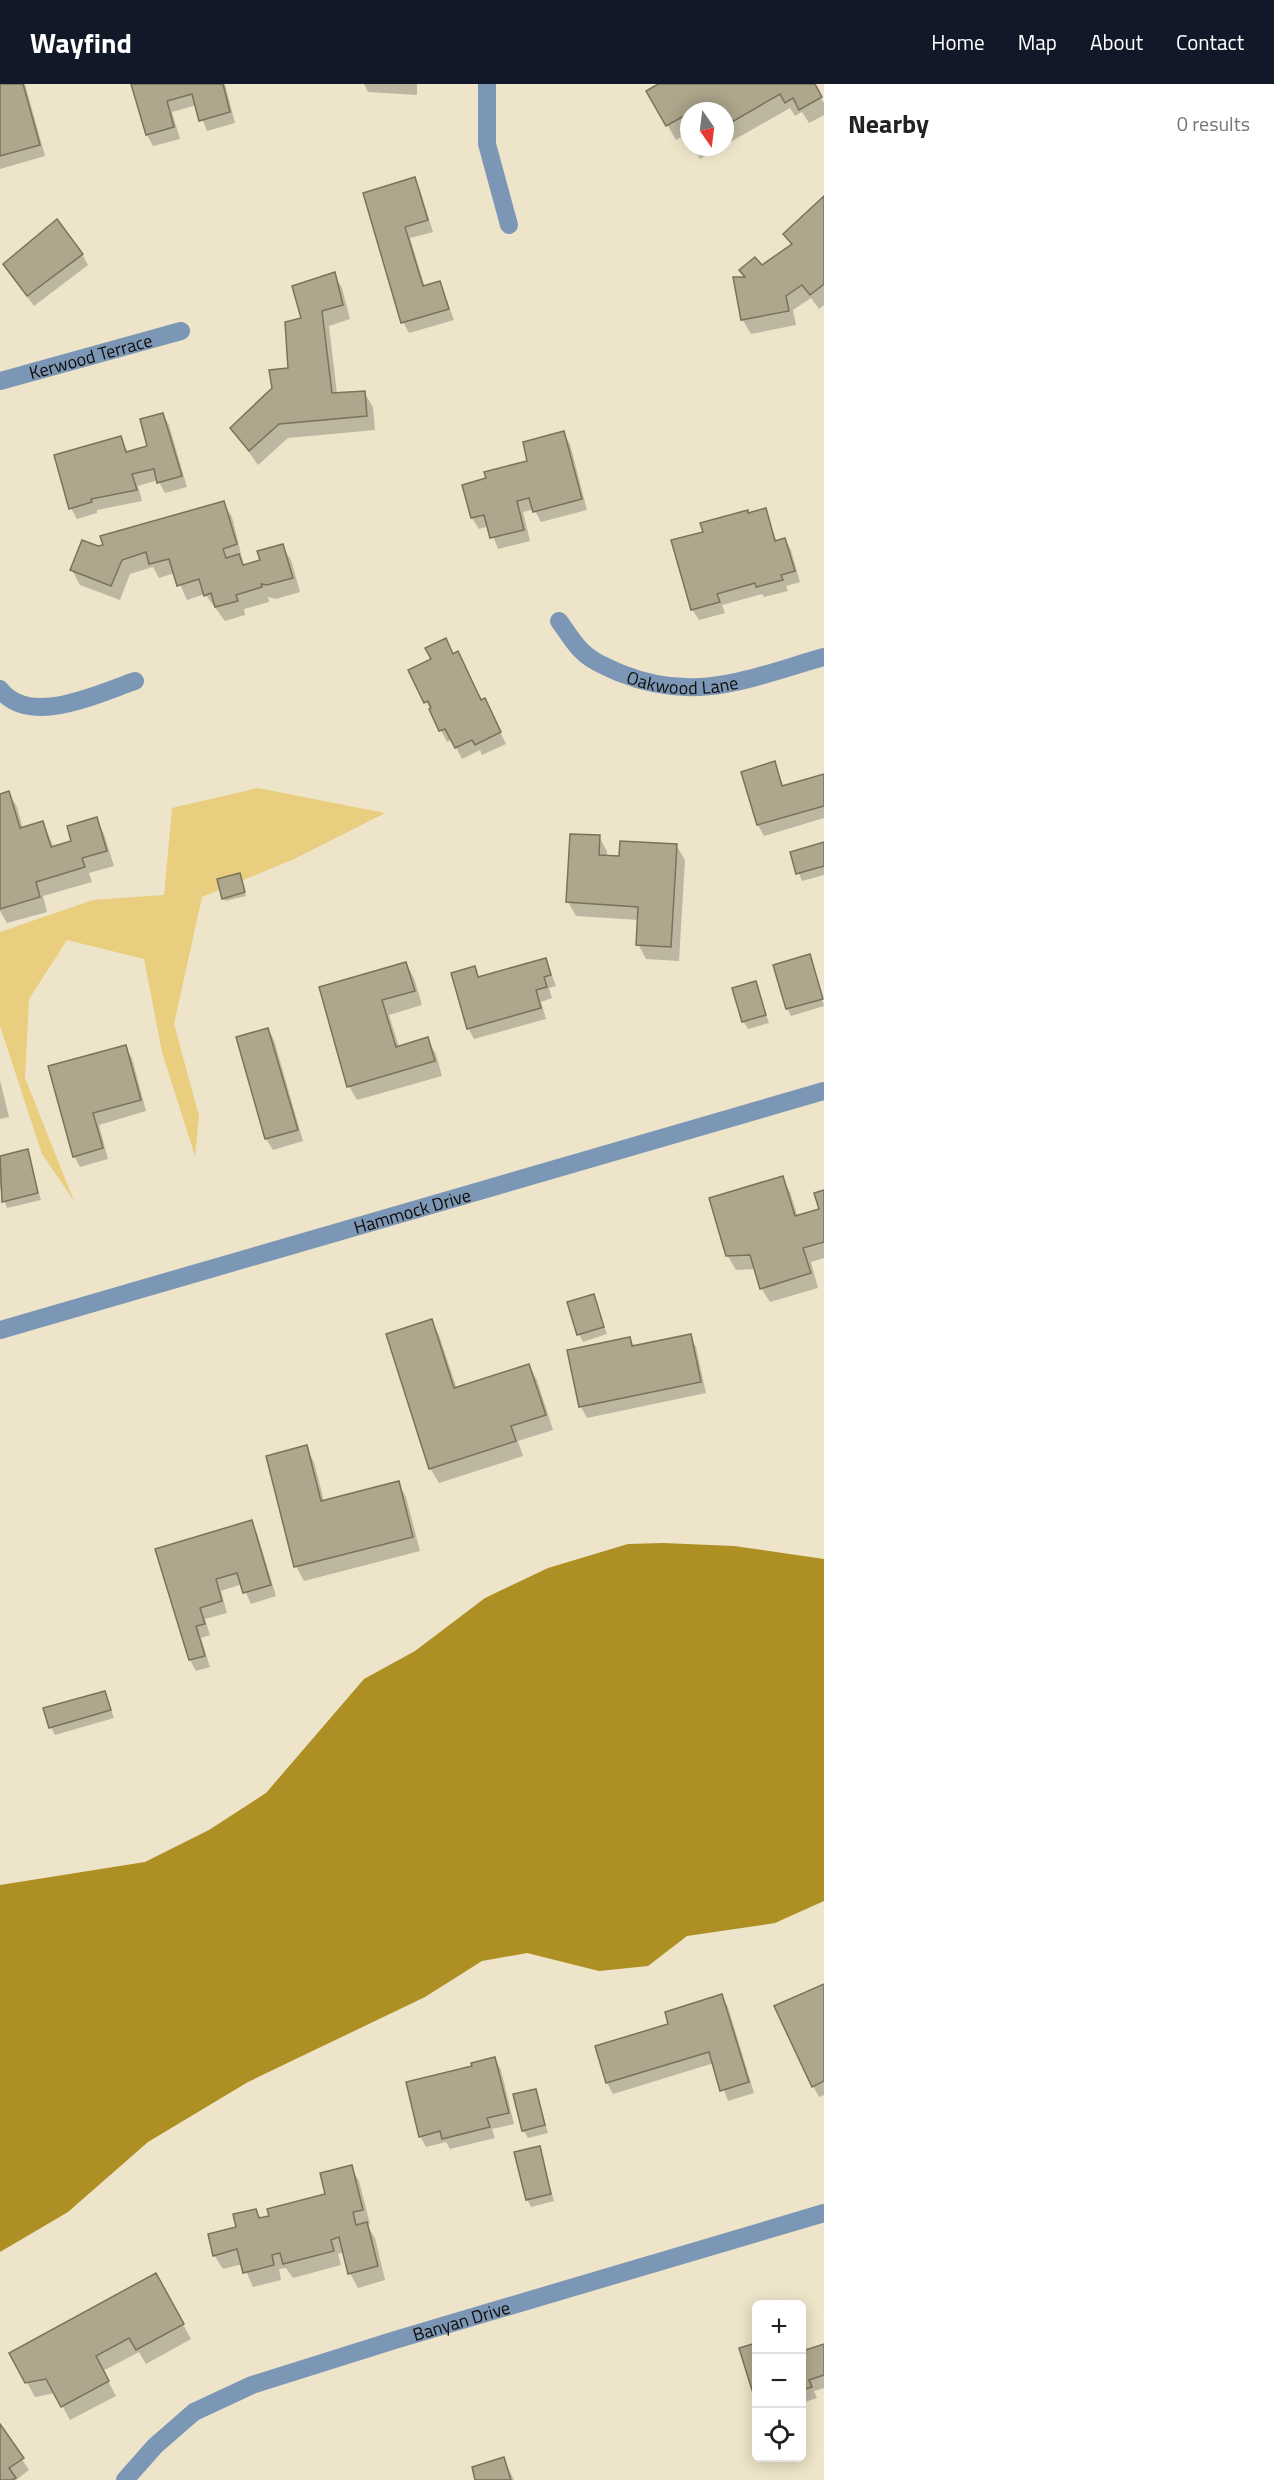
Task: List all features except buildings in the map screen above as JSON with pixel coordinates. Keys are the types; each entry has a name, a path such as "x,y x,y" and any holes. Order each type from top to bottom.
{"street":[{"path":"487,84 487,144 509,225"},
{"name":"Kerwood Terrace","path":"0,381 181,331"},
{"name":"Oakwood Lane","path":"559,621 578,647 592,660 624,674 667,688 694,689 724,684 824,657"},
{"path":"3,693 22,706 44,707 87,697 135,681"},
{"name":"Hammock Drive","path":"0,1330 824,1091"},
{"name":"Banyan Drive","path":"125,2480 155,2446 194,2412 252,2385 417,2333 824,2213"}],"shaded area":[{"path":"258,788 385,813 294,859 202,897 174,1024 199,1116 195,1156 162,1052 144,959 67,940 29,999 25,1078 74,1201 42,1154 0,1026 0,932 93,900 164,895 172,808"},
{"path":"628,1544 734,1546 824,1559 824,1901 775,1923 687,1936 648,1966 599,1971 527,1953 482,1961 425,1997 248,2082 148,2142 68,2212 0,2252 0,1885 145,1862 209,1830 266,1793 364,1679 415,1651 485,1598 548,1568"}]}
